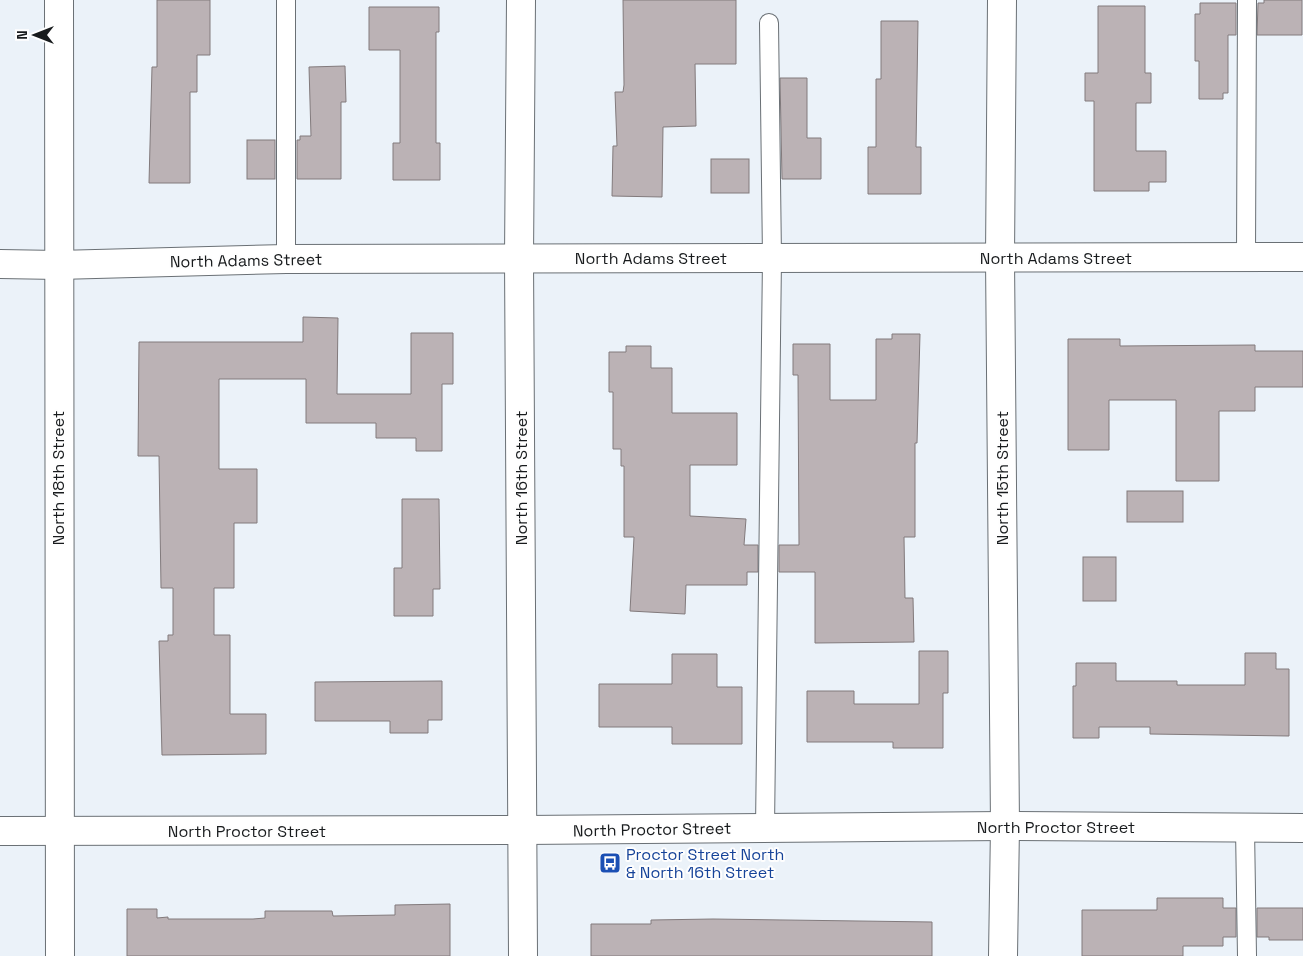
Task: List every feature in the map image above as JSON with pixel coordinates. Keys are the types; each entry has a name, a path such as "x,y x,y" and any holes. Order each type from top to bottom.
{"street":[{"name":"North 18th Street","path":"59,0 60,956"},
{"name":"North 16th Street","path":"521,0 519,258 524,830 523,956"},
{"name":"North 15th Street","path":"1002,0 1000,258 1005,826 1003,956"},
{"name":"North Adams Street","path":"0,264 58,265 286,259 1303,257"},
{"name":"North Proctor Street","path":"0,831 524,830 1005,826 1303,828"}],"lane":[{"path":"286,0 286,259"},
{"path":"1246,257 1247,0"},
{"path":"765,828 772,258 769,23"},
{"path":"1245,828 1247,956"}],"building":[{"path":"157,0 210,0 210,55 197,55 197,92 190,92 190,183 149,183 152,67 157,67"},
{"path":"623,0 736,0 736,64 695,64 696,126 663,127 662,197 612,196 613,146 617,146 615,92 623,92 624,85"},
{"path":"1264,0 1302,0 1302,35 1257,35 1258,3 1264,3"},
{"path":"1200,3 1236,3 1236,35 1228,35 1228,93 1223,93 1223,99 1199,99 1199,61 1195,61 1195,14 1200,14"},
{"path":"1098,6 1145,6 1145,73 1151,73 1151,103 1136,103 1136,151 1166,151 1166,182 1149,182 1149,191 1094,191 1094,101 1085,101 1085,73 1098,73"},
{"path":"369,7 439,7 439,32 436,32 436,143 440,143 440,180 393,180 393,143 400,143 400,50 369,50"},
{"path":"881,21 918,21 916,147 921,147 921,194 868,194 868,147 876,147 876,79 881,79"},
{"path":"345,66 346,102 341,102 341,179 297,179 297,140 300,140 300,136 311,136 309,67"},
{"path":"780,78 807,78 807,138 821,138 821,179 782,179"},
{"path":"247,140 275,140 275,179 247,179"},
{"path":"711,159 749,159 749,193 711,193"},
{"path":"303,317 338,318 337,394 411,394 411,333 453,333 453,384 442,384 442,451 416,451 416,438 376,438 376,423 306,423 306,379 219,379 219,469 257,469 257,523 234,523 234,588 214,588 214,635 230,635 230,714 266,714 266,754 162,755 159,641 168,641 168,635 173,635 173,588 161,588 159,456 138,456 139,342 303,342"},
{"path":"892,334 920,334 917,443 915,443 915,537 904,537 905,598 913,598 914,642 815,643 815,572 779,572 779,545 799,545 798,375 793,375 793,344 830,344 830,400 876,400 876,339 892,339"},
{"path":"1068,339 1120,339 1120,346 1255,345 1255,351 1303,351 1303,387 1255,387 1255,411 1219,411 1219,481 1176,481 1176,400 1109,400 1109,450 1068,450"},
{"path":"626,346 651,346 651,368 672,368 672,413 737,413 737,465 690,465 690,516 746,519 744,545 758,545 758,572 747,572 747,585 686,585 685,614 630,611 634,537 624,537 624,466 621,466 621,449 613,449 613,392 609,392 609,352 626,352"},
{"path":"1127,491 1183,491 1183,522 1127,522"},
{"path":"402,499 439,499 440,589 433,589 433,616 394,616 394,568 402,568"},
{"path":"1083,557 1116,557 1116,601 1083,601"},
{"path":"919,651 948,651 948,693 943,693 943,748 893,748 893,742 807,742 807,691 854,691 854,704 919,704"},
{"path":"1245,653 1276,653 1276,669 1289,669 1289,736 1150,734 1150,727 1099,727 1099,738 1073,738 1073,686 1076,686 1076,663 1116,663 1116,681 1177,681 1177,685 1245,685"},
{"path":"672,654 717,654 717,687 742,687 742,744 672,744 672,727 599,727 599,684 672,684"},
{"path":"442,681 442,720 428,720 428,733 390,733 390,721 315,721 315,682"},
{"path":"1157,898 1223,898 1223,908 1236,908 1236,937 1223,937 1223,946 1183,946 1183,956 1082,956 1082,910 1157,910"},
{"path":"450,904 450,956 127,956 127,909 157,909 157,918 168,917 168,919 253,919 265,918 265,911 332,911 333,916 395,915 395,905"},
{"path":"1257,908 1303,908 1303,940 1269,940 1269,937 1257,937"},
{"path":"651,920 932,922 932,956 591,956 591,924 651,924"}],"place":[{"name":"Proctor Street North & North 16th Street","path":"610,863"}]}
